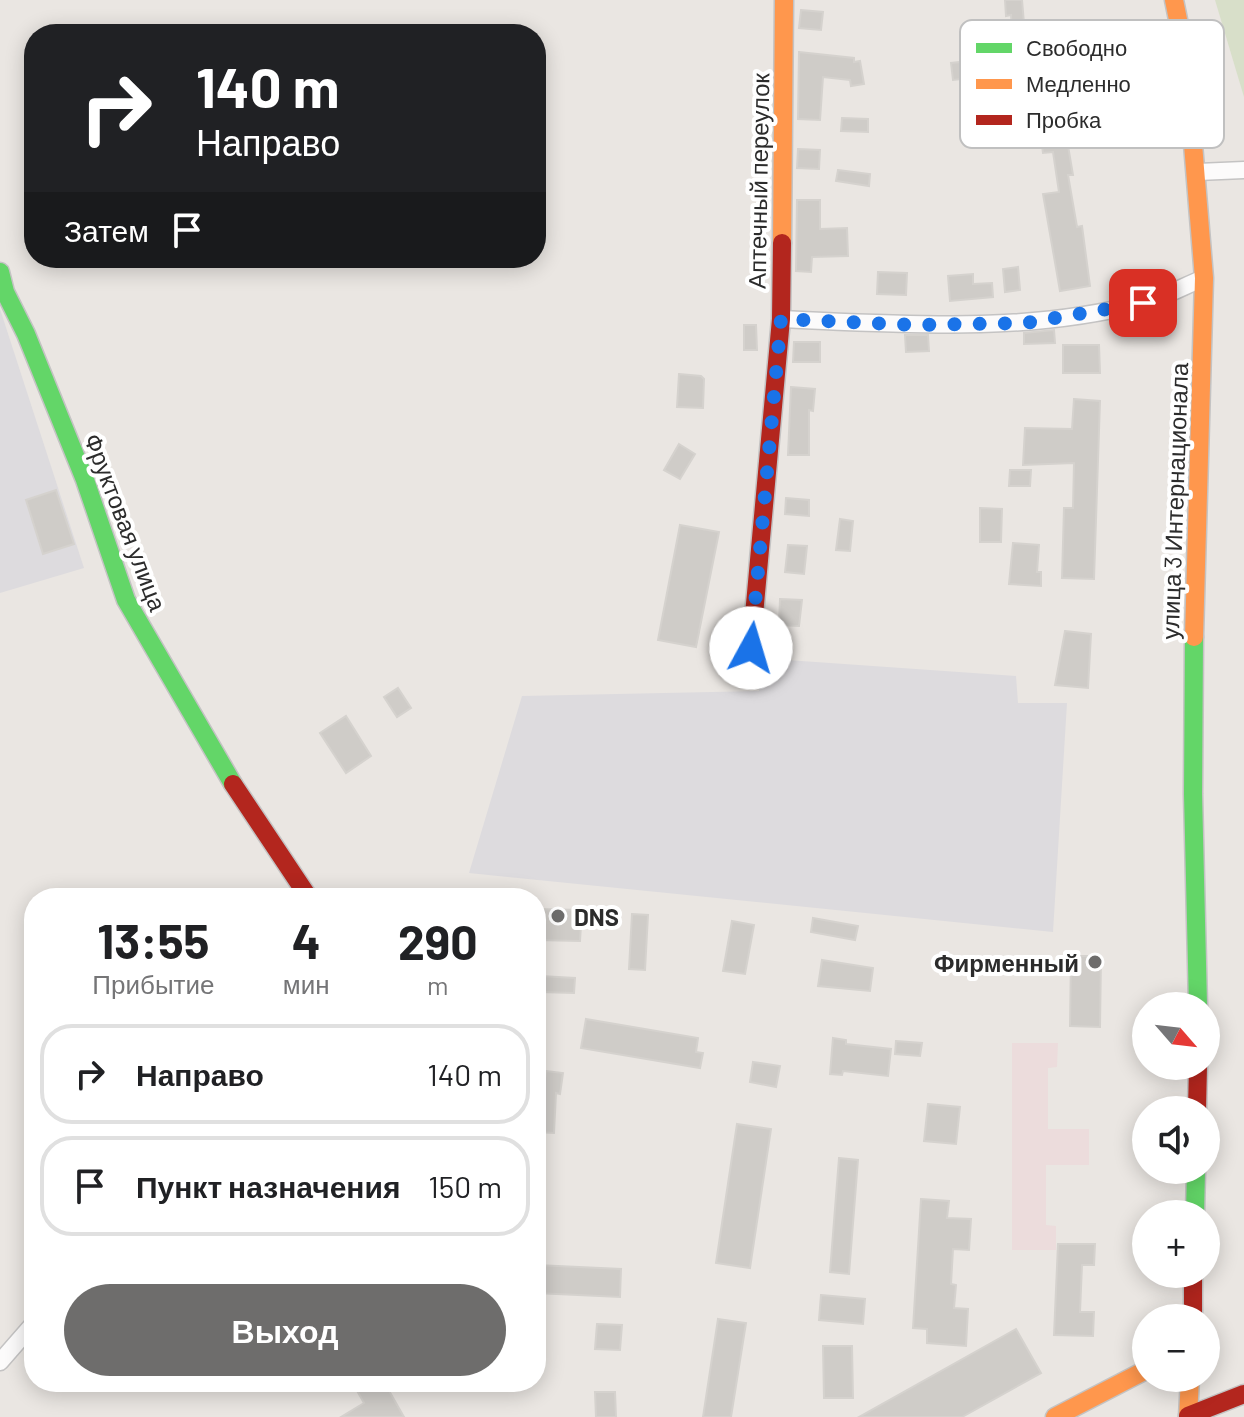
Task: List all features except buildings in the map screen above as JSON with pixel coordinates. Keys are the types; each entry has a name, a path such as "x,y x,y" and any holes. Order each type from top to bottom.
{"main road":[{"name":"Аптечный переулок","path":"751,648 781,319 784,0"},
{"name":"улица 3 Интернационала","path":"1174,0 1178,20"},
{"name":"улица 3 Интернационала","path":"1195,148 1204,278 1194,546 1193,794 1198,992"},
{"name":"Фруктовая улица","path":"0,272 5,292 26,334 85,480 126,600 212,753 302,888"},
{"path":"1055,1417 1132,1377"},
{"path":"1189,1392 1188,1417 1244,1394"}],"street":[{"path":"1198,172 1244,170"},
{"path":"781,319 914,325 1026,323 1143,303 1204,278"},
{"path":"0,1362 24,1334"}],"shaded area":[{"path":"0,309 84,568 0,593"},
{"path":"760,658 1016,676 1018,703 1067,703 1053,932 469,873 522,696 759,691"},
{"path":"1012,1043 1058,1043 1057,1067 1048,1068 1048,1129 1089,1129 1089,1165 1046,1165 1046,1225 1056,1226 1056,1250 1012,1250"}],"green space":[{"path":"1215,0 1244,0 1244,97 1224,30 1224,20 1221,20"}],"traffic: fast":[{"path":"0,272 5,292 26,334 85,480 126,600 233,784"},
{"path":"1194,637 1193,794 1198,992"},
{"path":"1195,1200 1196,1184"}],"traffic: slow":[{"path":"782,243 784,0"},
{"path":"1174,0 1178,20"},
{"path":"1193,148 1204,278 1194,637"},
{"path":"1055,1417 1132,1377"},
{"path":"1188,1417 1189,1392"}],"traffic: jam":[{"path":"751,648 781,319 782,243"},
{"path":"233,784 302,888"},
{"path":"1197,1096 1198,1080"},
{"path":"1193,1288 1193,1304"},
{"path":"1188,1416 1244,1394"}],"place":[{"name":"DNS","path":"558,916"},
{"name":"Фирменный","path":"1095,962"}],"route":[{"path":"751,648 781,319 914,325 1026,323 1143,303"}]}
